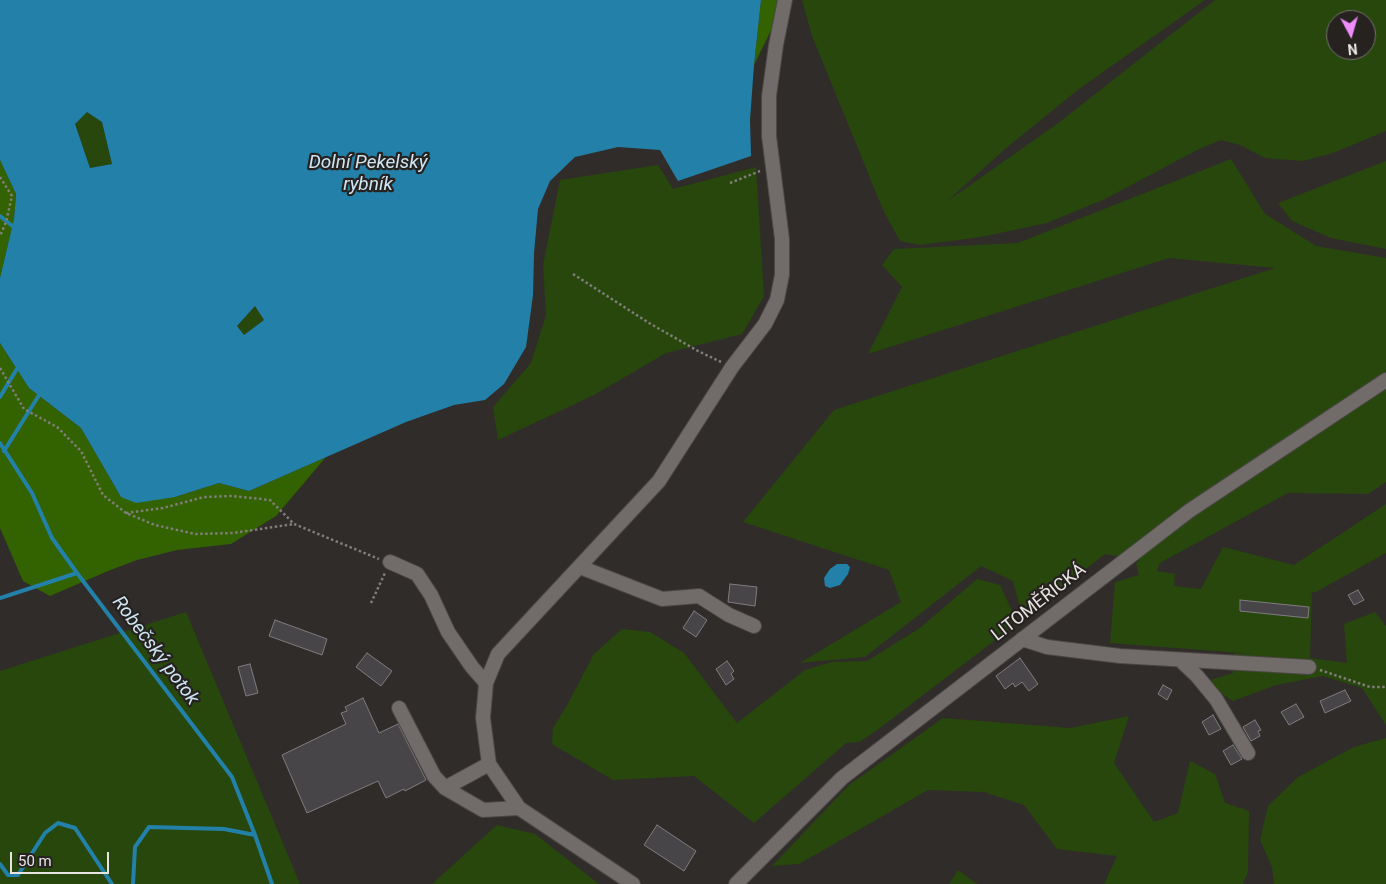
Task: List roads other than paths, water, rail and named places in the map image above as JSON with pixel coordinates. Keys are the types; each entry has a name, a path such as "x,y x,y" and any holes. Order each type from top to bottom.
{"street":[{"path":"633,884 519,808 489,764 483,718 486,683 498,654 659,480 732,367 765,324 777,300 782,275 782,239 769,136 768,96 785,0"},
{"name":"LITOMĚŘICKÁ","path":"736,884 842,778 1189,511 1386,380"},
{"path":"390,562 417,574 431,595 448,632 472,667 486,683"},
{"path":"580,567 662,598 699,596 729,615 754,626"},
{"path":"1022,639 1047,647 1120,656 1310,667"},
{"path":"1180,660 1216,698 1248,752"},
{"path":"399,708 434,776 445,788 483,810 519,808"},
{"path":"445,788 489,764"}],"water":[{"name":"Dolní Pekelský rybník","path":"0,0 761,0 750,120 751,156 678,181 660,150 618,147 575,157 550,181 538,209 533,295 526,347 504,384 485,400 454,405 406,422 249,491 219,483 175,497 136,503 121,497 81,428 29,388 0,343 0,278 14,219 16,194 0,160","holes":["87,112 102,122 112,164 90,168 75,124","255,306 264,320 244,335 237,326"]},
{"path":"837,564 847,564 850,567 848,574 840,585 830,588 825,586 824,578 830,569"}],"waterway":[{"path":"0,216 16,229"},
{"path":"0,397 18,367"},
{"path":"4,451 41,392"},
{"name":"Robečský potok","path":"0,443 32,493 52,538 232,777 272,884"},
{"path":"0,598 77,573"},
{"path":"0,864 8,875 18,875 45,833 58,823 75,828 112,884"},
{"path":"133,884 135,847 149,827 224,829 255,835"}]}
